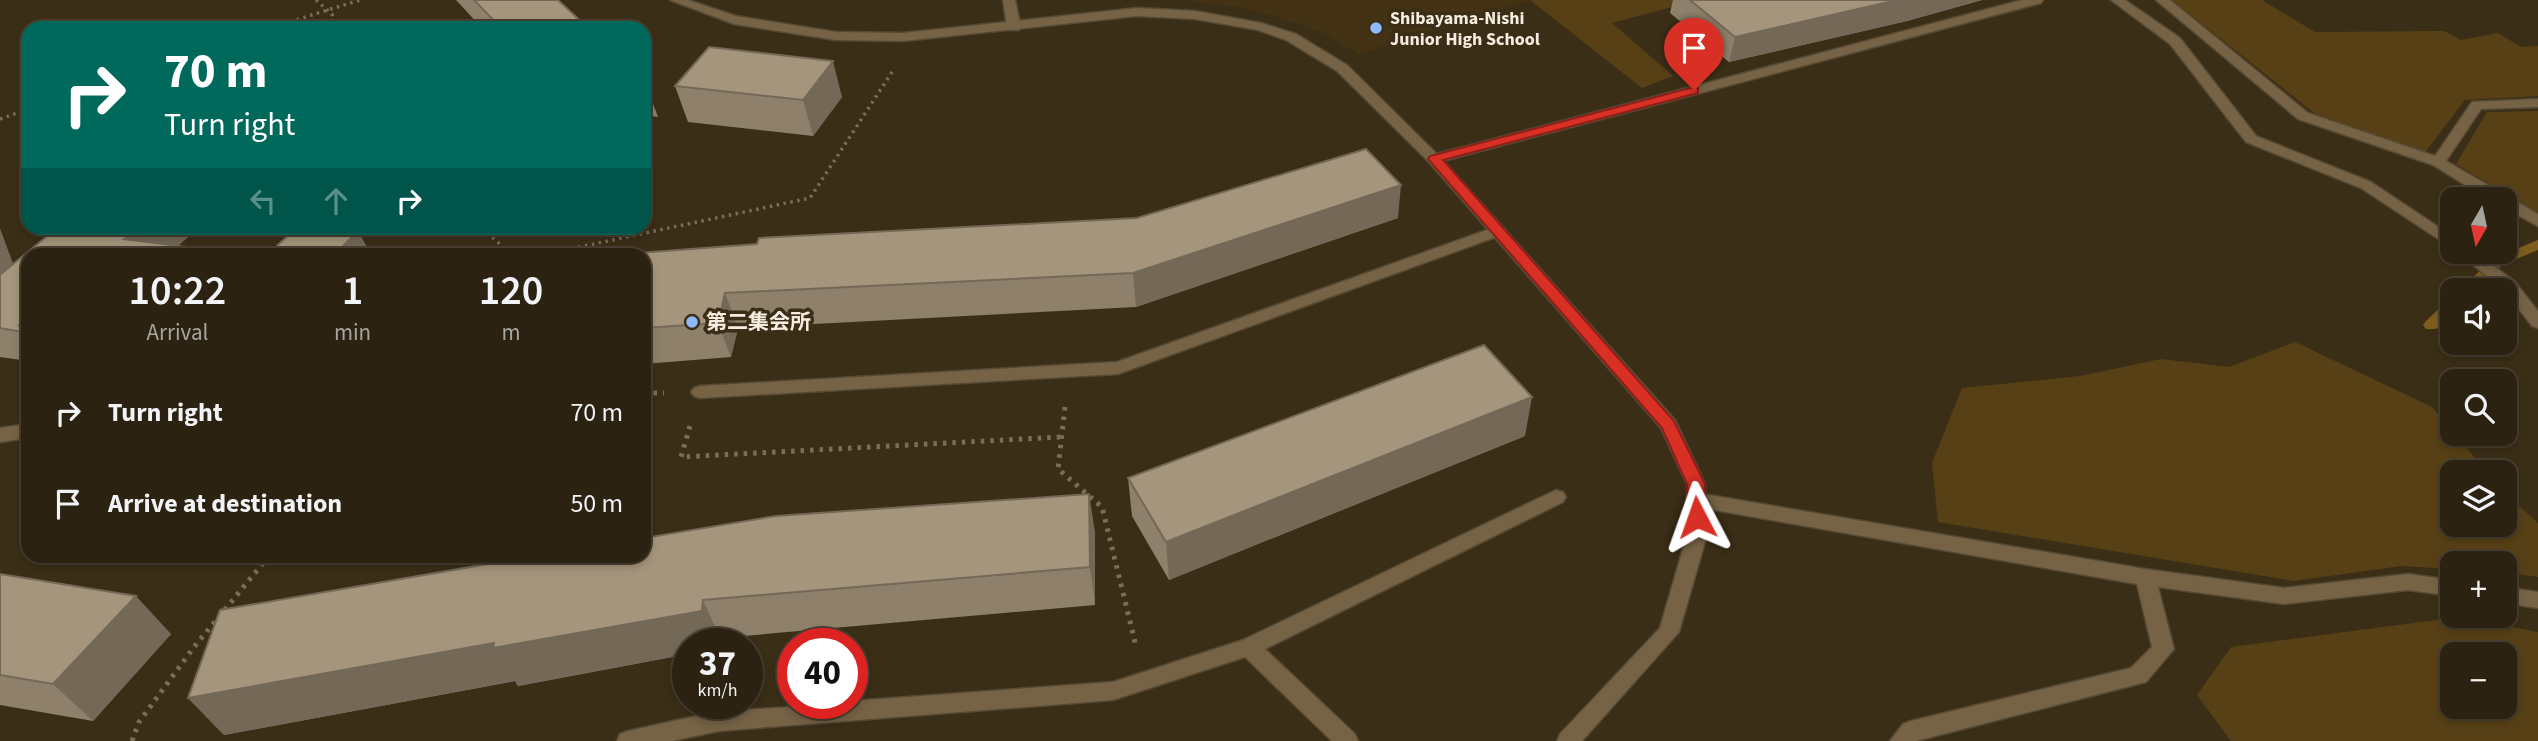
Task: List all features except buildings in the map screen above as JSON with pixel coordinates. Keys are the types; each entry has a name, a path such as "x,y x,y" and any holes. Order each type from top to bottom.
{"street":[{"path":"676,0 743,23 836,36 903,37 1137,12 1195,15 1261,27 1291,37 1342,68 1434,159 1669,425 1696,484 1698,535 1669,632 1568,741"},
{"path":"1009,0 1014,27"},
{"path":"1434,159 2037,0"},
{"path":"2117,0 2175,41 2252,139 2366,185 2440,235"},
{"path":"2162,0 2303,116 2438,162 2481,187"},
{"path":"2438,162 2477,106 2538,103"},
{"path":"2517,208 2538,221"},
{"path":"701,392 1118,368 1499,231"},
{"path":"2481,264 2508,285 2538,322"},
{"path":"0,435 21,432"},
{"path":"628,741 719,721 1113,691 1249,647 1556,497"},
{"path":"1697,500 2146,577 2284,596 2408,582 2440,586"},
{"path":"1902,741 1911,731 2138,676 2163,649 2146,577"},
{"path":"2517,597 2538,600"},
{"path":"1249,647 1347,741"}],"path":[{"path":"316,0 332,14 334,21"},
{"path":"293,21 360,0"},
{"path":"651,232 810,198 896,65"},
{"path":"0,120 21,112"},
{"path":"490,235 504,248"},
{"path":"575,248 636,235"},
{"path":"1068,371 1058,469 1102,507 1144,681"},
{"path":"651,393 701,392 681,457 1062,437"},
{"path":"132,741 139,722 194,647 263,563"}],"shaded area":[{"name":"Shibayama-Nishi Junior High School","path":"1180,0 1531,0 1358,54 1324,33 1270,14"},
{"path":"1530,0 1699,0 1612,23 1673,76 1642,88"},
{"path":"2172,0 2262,0 2315,32 2444,31 2461,40 2498,33 2521,47 2538,46 2538,96 2465,100 2423,155 2314,113"},
{"path":"2538,111 2538,213 2517,200 2517,187 2494,187 2456,164 2487,112"},
{"path":"2295,342 2432,407 2440,416 2440,446 2465,446 2477,460 2440,460 2440,537 2517,537 2517,504 2538,523 2538,577 2517,574 2517,551 2440,551 2440,568 2401,566 2294,581 1938,522 1932,463 1962,388 2080,376 2161,359 2229,367"},
{"path":"2440,620 2440,628 2517,628 2538,632 2538,741 2231,741 2197,695 2231,647"}],"waterway":[{"path":"2480,278 2497,262 2538,245"},
{"path":"2431,325 2440,316"}],"place":[{"name":"Shibayama-Nishi Junior High School","path":"1376,28"},
{"name":"第二集会所","path":"692,322"}],"route":[{"path":"1694,90 1434,159 1669,425 1696,484 1697,517"}]}
